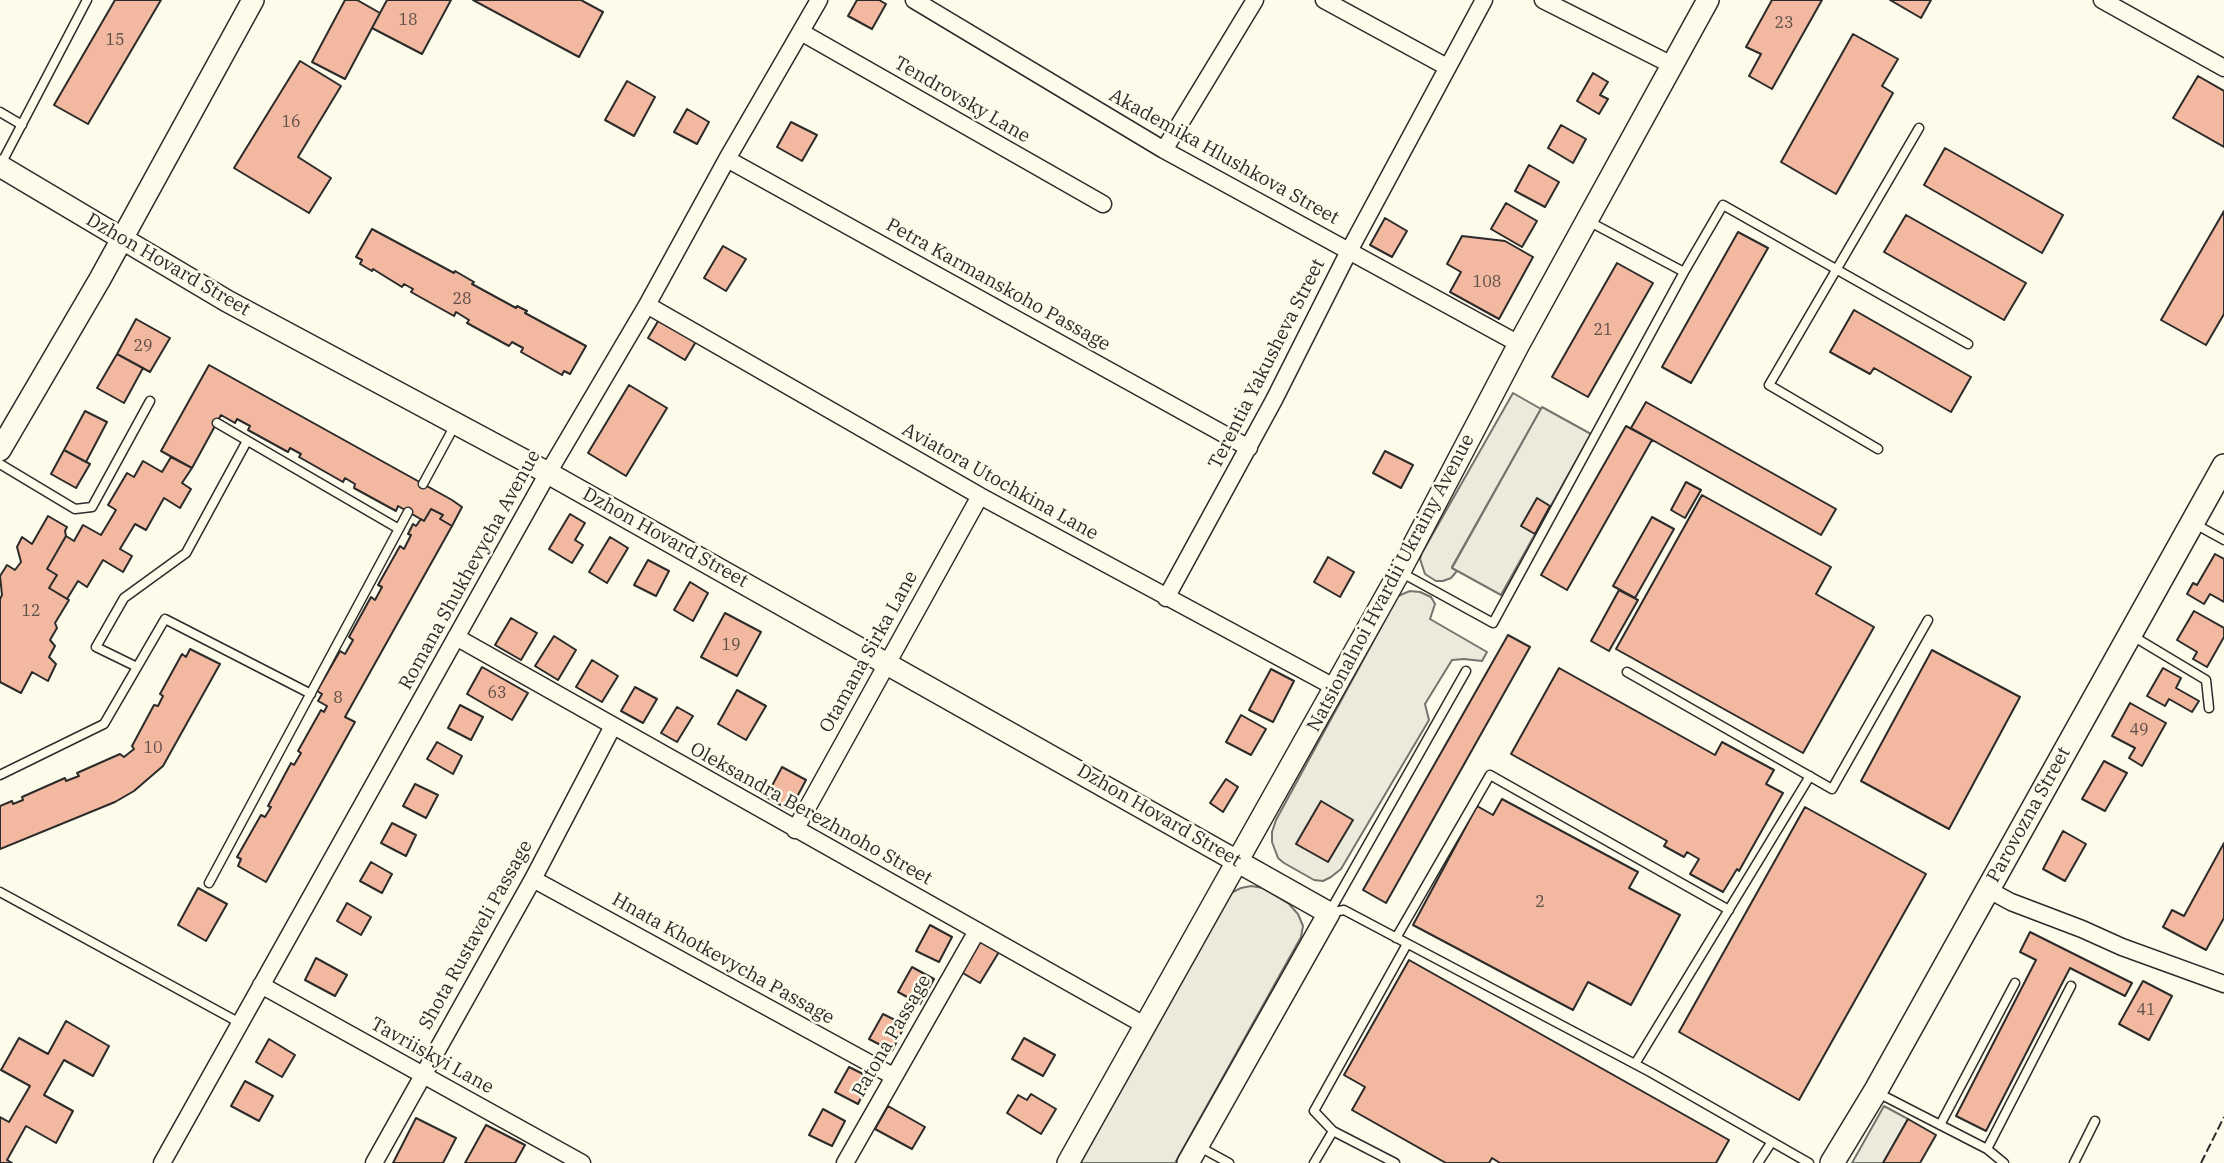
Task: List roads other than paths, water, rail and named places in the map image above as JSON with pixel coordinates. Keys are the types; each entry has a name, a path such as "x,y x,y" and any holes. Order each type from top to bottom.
{"main road":[{"name":"Parovozna Street","path":"1832,1163 1875,1092 2224,466"}],"street":[{"path":"0,450 122,238 253,0"},
{"name":"Romana Shukhevycha Avenue","path":"162,1163 548,473 820,0"},
{"name":"Akademika Hlushkova Street","path":"914,0 1164,150 1519,344"},
{"path":"1164,150 1255,0"},
{"path":"1324,0 1447,67"},
{"name":"Terentia Yakusheva Street","path":"1166,598 1249,448 1349,251 1484,0"},
{"path":"1543,0 1672,65"},
{"name":"Natsionalnoi Hvardii Ukrainy Avenue","path":"1068,1163 1400,572 1519,344 1708,0"},
{"path":"2102,0 2224,68"},
{"name":"Tendrovsky Lane","path":"801,32 1102,204"},
{"name":"Petra Karmanskoho Passage","path":"727,159 1249,448"},
{"name":"Dzhon Hovard Street","path":"0,166 227,301 548,473 1329,913"},
{"name":"Aviatora Utochkina Lane","path":"647,305 979,496 1336,688"},
{"name":"Otamana Sirka Lane","path":"795,830 979,496"},
{"name":"Oleksandra Berezhnoho Street","path":"456,637 1146,1026"},
{"name":"Shota Rustaveli Passage","path":"373,1163 533,879 613,726"},
{"name":"Hnata Khotkevycha Passage","path":"533,879 893,1076"},
{"path":"1987,889 2011,902 2122,947 2224,984"},
{"path":"1193,1154 1329,913"},
{"name":"Patona Passage","path":"845,1163 977,931"},
{"name":"Tavriiskyi Lane","path":"261,985 582,1163"}],"lane":[{"path":"0,166 87,0"},
{"path":"0,112 22,125"},
{"path":"1878,449 1769,385 1919,128"},
{"path":"1400,572 1493,623 1723,205 1968,344"},
{"path":"1588,221 1684,272"},
{"path":"0,464 75,509 92,507 150,401"},
{"path":"217,423 399,529"},
{"path":"423,484 456,423"},
{"path":"137,667 96,647 124,598 186,553 247,441"},
{"path":"209,883 408,512"},
{"path":"2192,523 2224,540"},
{"path":"0,775 104,724 165,619 311,694"},
{"path":"1627,672 1832,789 1928,620"},
{"path":"2131,635 2206,680 2209,708"},
{"path":"1329,913 1466,671"},
{"path":"1396,938 1490,775 1728,911"},
{"path":"1635,1064 1810,776"},
{"path":"0,892 240,1023"},
{"path":"1329,913 1344,910 1635,1064 1809,1163"},
{"path":"1395,1163 1333,1131 1314,1111 1407,944"},
{"path":"1940,1125 2015,983"},
{"path":"1987,1149 2071,986"},
{"path":"1875,1092 1987,1149 2004,1163"},
{"path":"2074,1163 2095,1121"},
{"path":"1314,1163 1333,1131"},
{"path":"1758,1163 1771,1143"},
{"path":"1193,1154 1228,1163"}]}
